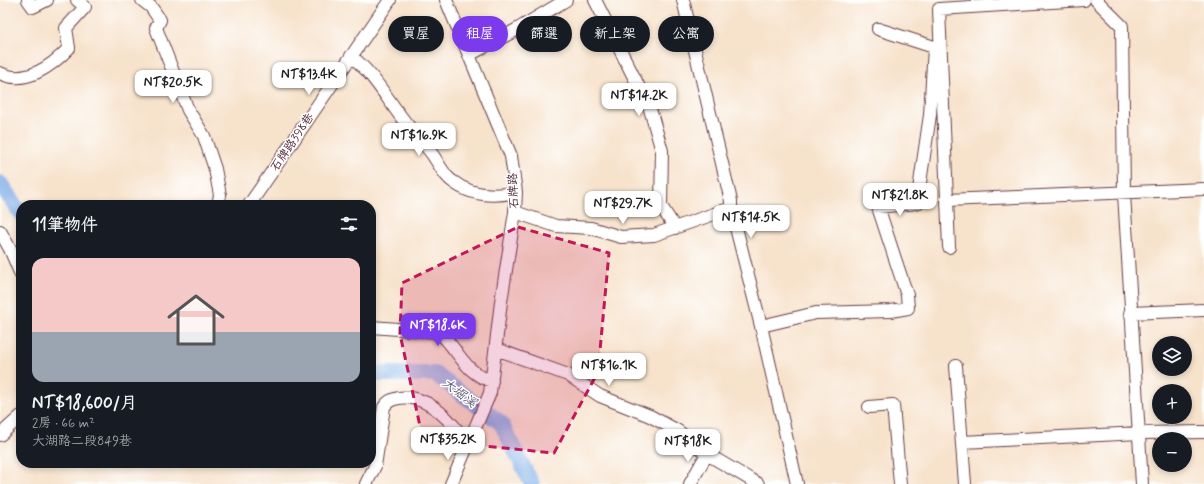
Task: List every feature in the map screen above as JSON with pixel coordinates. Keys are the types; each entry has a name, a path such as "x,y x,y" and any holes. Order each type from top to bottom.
{"street":[{"path":"28,0 33,7 47,0"},
{"path":"0,73 15,77 28,77 57,61 69,48 66,28 85,7 77,0"},
{"path":"142,0 151,7 160,20 156,28 188,110 204,136 215,169 220,195 219,200"},
{"name":"石牌路398巷","path":"252,200 390,0"},
{"name":"石牌路","path":"446,0 511,156 516,192 515,212 491,387 468,446"},
{"path":"470,55 566,0"},
{"path":"594,0 650,109 662,151 661,206 674,228"},
{"path":"683,0 797,484"},
{"path":"949,247 939,9 1084,0"},
{"path":"1096,0 1122,26 1124,194 1130,313 1140,433 1142,484"},
{"path":"761,326 816,313 891,311 908,308 907,295 878,207 917,203 930,115 934,47 878,29"},
{"path":"351,56 359,62 385,92 404,121 432,154 451,181 469,190 492,196 516,192"},
{"path":"947,200 1124,194 1204,189"},
{"path":"515,212 556,226 591,228 621,237 654,235 731,208"},
{"path":"0,231 16,263"},
{"path":"1130,313 1204,310"},
{"path":"376,327 439,332 474,374 491,387"},
{"path":"496,349 568,375 600,396 650,416 678,431 707,454 758,484"},
{"path":"956,366 964,484"},
{"path":"376,459 384,407 387,402 392,399 412,398 423,401 446,418 458,430 468,446 451,484"},
{"path":"869,407 893,405 900,484"},
{"path":"0,436 16,421"},
{"path":"962,442 1140,433 1204,432"},
{"path":"690,484 707,454"},
{"path":"366,484 374,468"}],"highlighted area":[{"path":"518,227 609,253 598,372 554,453 423,440 400,334 402,283"}],"waterway":[{"name":"大堀溪","path":"0,183 16,207"},
{"name":"大堀溪","path":"376,374 435,374 501,423 532,484"}]}
